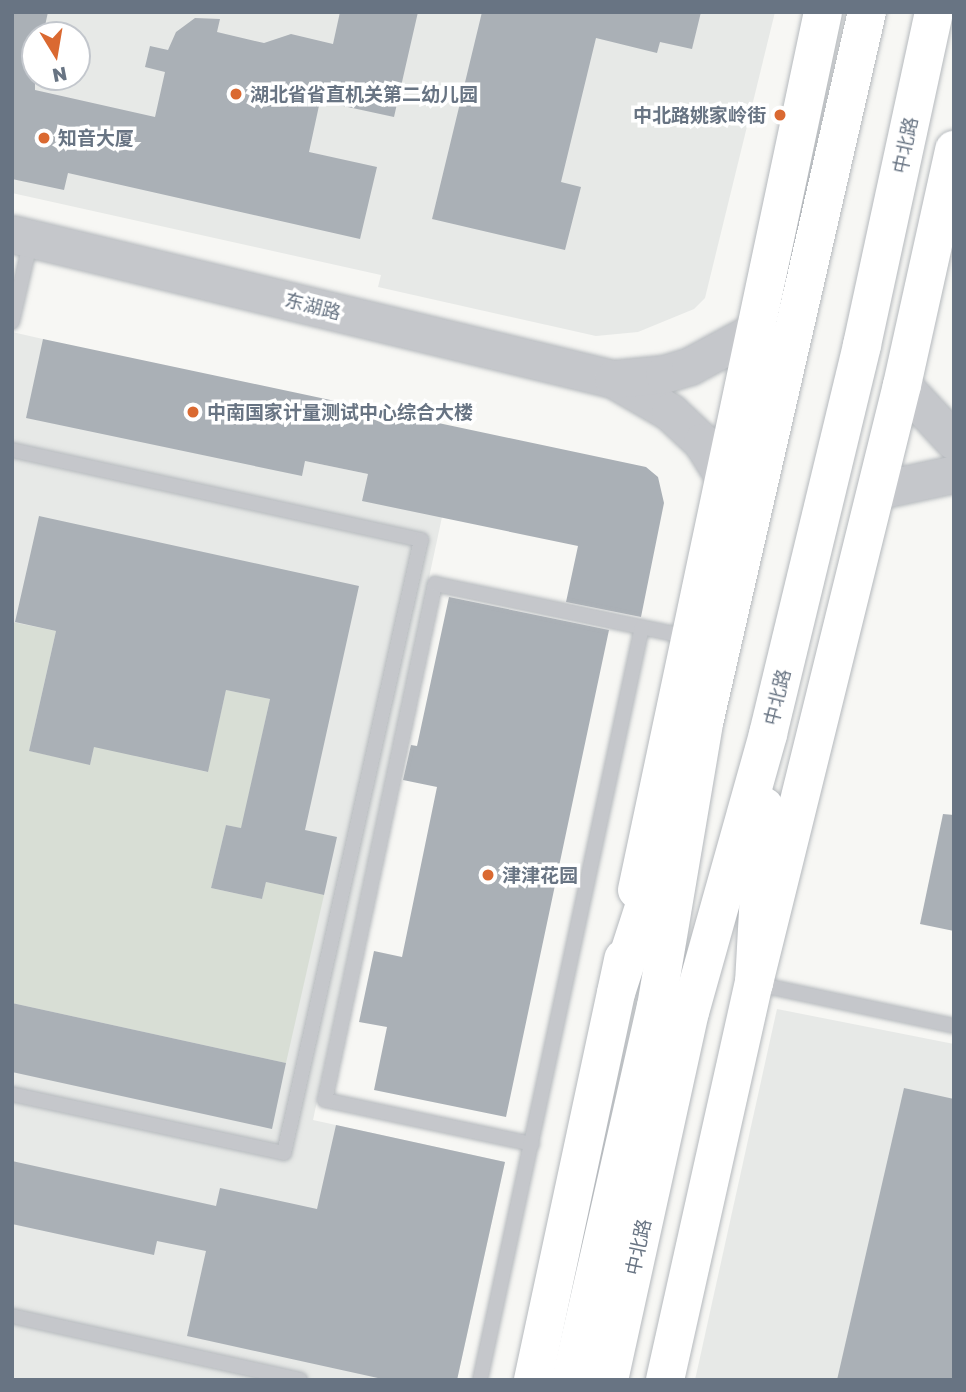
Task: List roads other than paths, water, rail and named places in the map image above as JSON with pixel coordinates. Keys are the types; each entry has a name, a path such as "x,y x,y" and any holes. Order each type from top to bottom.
{"main road":[{"name":"中北路","path":"609,1380 673,1010 704,723 705,640 723,476 823,12"},
{"name":"中北路","path":"533,1380 616,993 867,12"},
{"name":"中北路","path":"571,1380 673,1010 768,734 862,345 934,12"},
{"path":"665,1380 754,983 902,385 954,150"},
{"path":"616,993 704,723"},
{"path":"754,983 768,734"}],"street":[{"name":"东湖路","path":"22,236 613,379 679,419 702,442 723,476"},
{"name":"东湖路","path":"613,379 664,374 690,366 753,332"},
{"path":"902,385 954,441"},
{"path":"875,491 954,474"}],"lane":[{"path":"12,322 22,236"},
{"path":"12,1094 284,1153 421,540 13,453"},
{"path":"532,1144 324,1100 435,584 705,640"},
{"path":"480,1380 642,627"},
{"path":"754,983 954,1026"},
{"path":"12,1316 300,1380"}],"place":[{"name":"湖北省省直机关第二幼儿园","path":"236,94"},
{"name":"中北路姚家岭街","path":"780,115"},
{"name":"知音大厦","path":"44,138"},
{"name":"中南国家计量测试中心综合大楼","path":"193,412"},
{"name":"津津花园","path":"488,875"}]}
